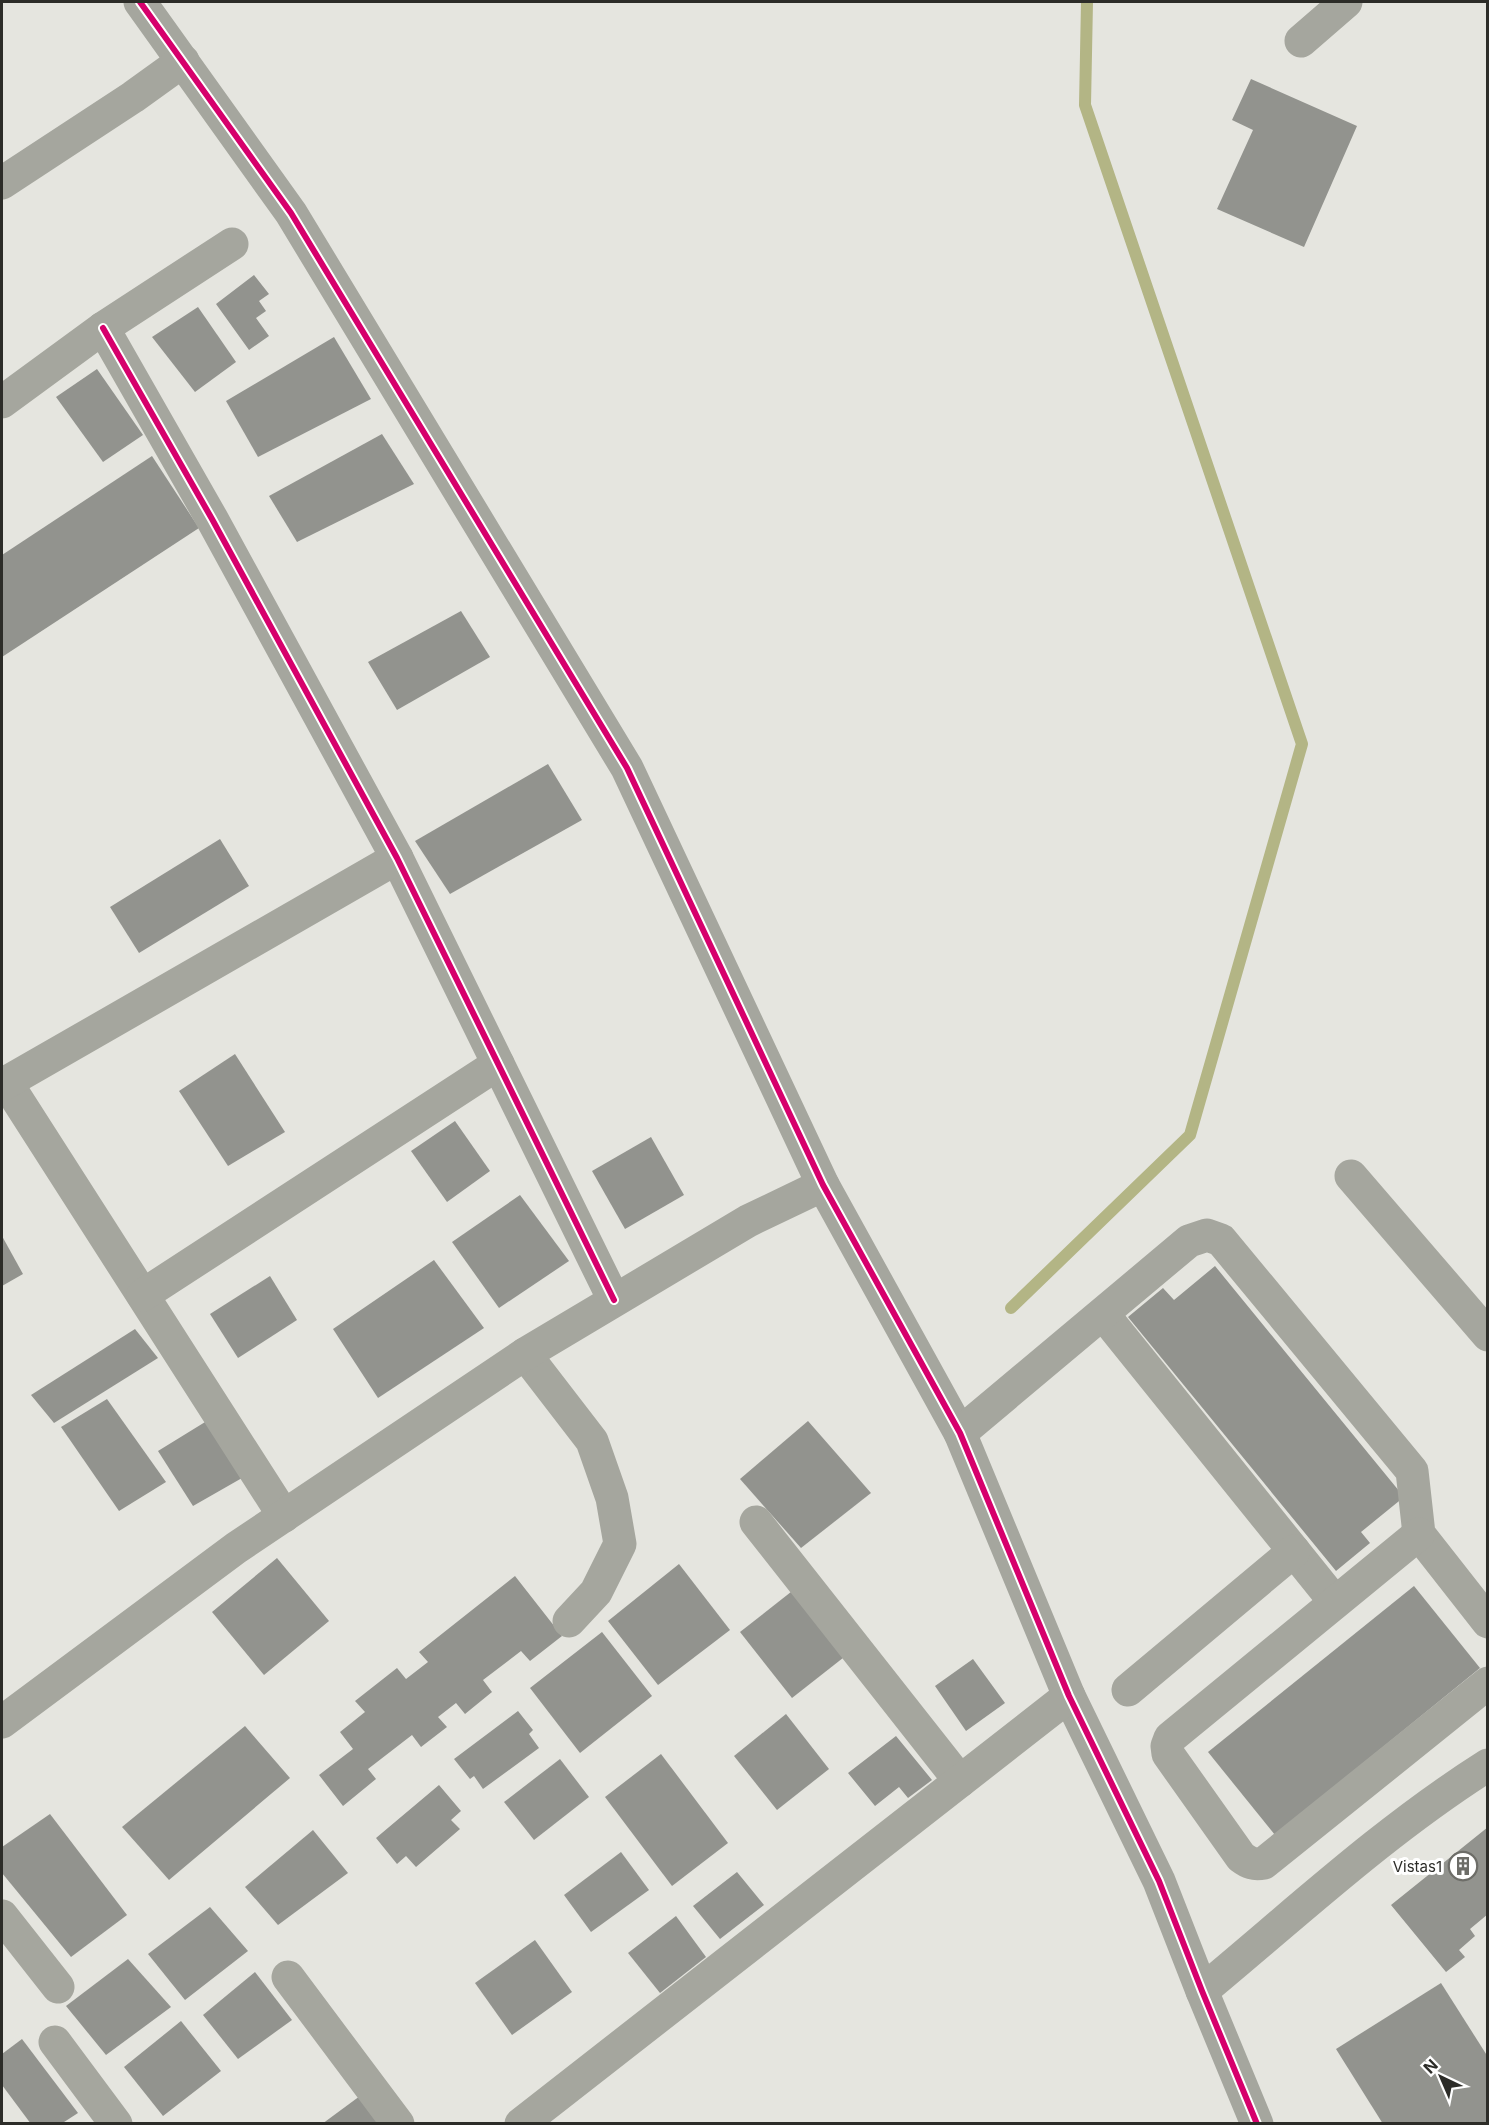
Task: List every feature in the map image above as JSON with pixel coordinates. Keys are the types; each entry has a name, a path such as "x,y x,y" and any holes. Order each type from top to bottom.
{"street":[{"path":"140,2 291,213 627,768 823,1185 960,1433 1069,1696 1159,1881 1257,2124"},
{"path":"1301,41 1346,2"},
{"path":"2,183 133,97 183,61"},
{"path":"2,402 103,328 232,244"},
{"path":"103,328 212,519 397,858 614,1300"},
{"path":"284,1516 4,1083 397,858"},
{"path":"143,1295 498,1064"},
{"path":"1351,1176 1488,1335"},
{"path":"2,1722 236,1548 525,1354 748,1221 823,1185"},
{"path":"960,1433 1190,1241 1207,1235 1221,1240 1412,1471 1419,1534 1488,1622"},
{"path":"1103,1314 1335,1602"},
{"path":"525,1354 592,1441 612,1498 620,1544 596,1592 568,1621"},
{"path":"756,1522 960,1781"},
{"path":"1419,1534 1170,1738 1167,1746 1168,1754 1241,1857 1248,1863 1256,1865 1264,1863 1488,1683"},
{"path":"1128,1690 1294,1551"},
{"path":"521,2124 1069,1696"},
{"path":"1202,1991 1383,1839 1443,1793 1488,1765"},
{"path":"2,1916 58,1987"},
{"path":"288,1977 398,2124"},
{"path":"55,2042 116,2124"}],"building":[{"path":"1251,79 1357,126 1304,247 1217,209 1253,130 1232,120"},
{"path":"254,275 269,294 259,301 266,311 256,318 269,336 249,350 216,304"},
{"path":"198,307 236,362 195,392 152,337"},
{"path":"334,337 371,399 258,457 226,401"},
{"path":"97,369 143,435 103,462 56,397"},
{"path":"382,434 414,484 297,542 269,496"},
{"path":"152,456 199,528 2,657 2,555"},
{"path":"461,611 490,657 397,710 368,662"},
{"path":"548,764 582,820 450,894 415,841"},
{"path":"220,839 249,886 139,953 110,907"},
{"path":"235,1054 285,1132 228,1166 179,1091"},
{"path":"455,1121 490,1171 447,1202 411,1151"},
{"path":"651,1137 684,1195 625,1229 592,1171"},
{"path":"520,1195 569,1261 499,1308 452,1242"},
{"path":"2,1236 23,1274 2,1286"},
{"path":"434,1260 484,1328 378,1398 333,1329"},
{"path":"1215,1266 1404,1497 1361,1532 1370,1543 1336,1571 1128,1317 1163,1288 1174,1300"},
{"path":"270,1276 297,1320 238,1358 210,1314"},
{"path":"135,1329 158,1358 54,1423 31,1395"},
{"path":"107,1399 166,1482 119,1511 61,1427"},
{"path":"210,1419 249,1474 193,1506 158,1451"},
{"path":"808,1421 871,1493 801,1548 740,1479"},
{"path":"277,1558 329,1621 264,1675 212,1612"},
{"path":"679,1564 730,1630 658,1685 608,1621"},
{"path":"515,1576 562,1636 530,1661 521,1651 483,1680 492,1692 465,1714 456,1703 438,1717 447,1727 421,1747 412,1735 368,1769 376,1779 343,1806 319,1775 353,1749 340,1732 365,1712 355,1701 397,1668 406,1679 428,1662 419,1652"},
{"path":"1414,1586 1480,1668 1275,1835 1208,1752"},
{"path":"796,1588 848,1654 792,1698 740,1632"},
{"path":"602,1632 652,1696 580,1753 530,1688"},
{"path":"973,1659 1005,1703 966,1731 935,1686"},
{"path":"518,1711 533,1730 529,1734 539,1748 483,1789 474,1776 470,1779 454,1759"},
{"path":"786,1714 829,1769 777,1810 734,1756"},
{"path":"245,1726 290,1778 169,1880 122,1827"},
{"path":"896,1736 932,1780 908,1798 899,1787 875,1806 848,1773"},
{"path":"661,1754 728,1843 672,1886 605,1797"},
{"path":"560,1759 589,1797 534,1840 504,1802"},
{"path":"439,1785 461,1811 451,1820 460,1829 416,1867 406,1856 397,1864 376,1838"},
{"path":"50,1814 127,1915 71,1957 2,1873 2,1847"},
{"name":"Vistas1","path":"1488,1827 1488,1914 1470,1929 1475,1936 1459,1950 1465,1957 1446,1972 1391,1905"},
{"path":"313,1830 348,1873 278,1925 245,1887"},
{"path":"621,1852 649,1890 591,1932 564,1895"},
{"path":"737,1872 764,1905 720,1939 693,1906"},
{"path":"210,1907 248,1951 185,2000 148,1954"},
{"path":"676,1916 706,1957 660,1993 628,1953"},
{"path":"535,1940 572,1992 512,2035 475,1983"},
{"path":"128,1959 171,2007 106,2055 66,2006"},
{"path":"255,1972 292,2020 238,2059 203,2015"},
{"path":"1441,1983 1488,2057 1488,2124 1383,2124 1336,2049"},
{"path":"181,2021 221,2071 163,2116 124,2067"},
{"path":"22,2039 78,2113 61,2124 31,2124 2,2085 2,2054"},
{"path":"364,2093 386,2124 322,2124"}],"waterway":[{"path":"1011,1308 1190,1135 1302,744 1085,105 1087,2"}],"cycle path":[{"path":"140,2 291,213 627,768 823,1185 960,1433 1069,1696 1159,1881 1257,2124"},
{"path":"103,328 212,519 397,858 614,1300"}],"place":[{"name":"Vistas1","path":"1463,1866"}]}
